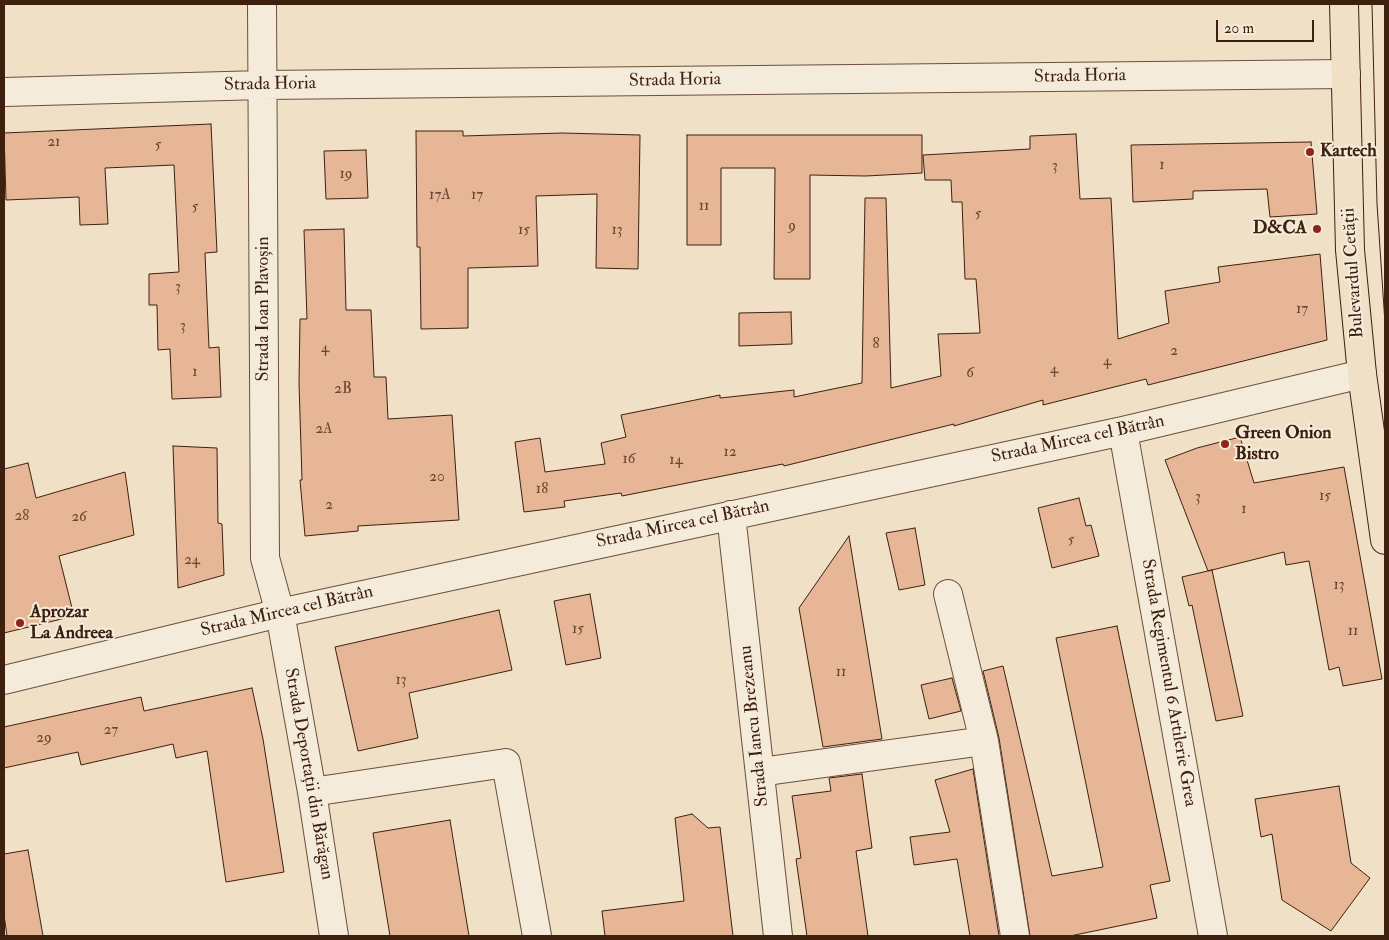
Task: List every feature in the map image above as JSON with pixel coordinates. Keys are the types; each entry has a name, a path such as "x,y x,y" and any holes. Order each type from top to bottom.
{"main road":[{"name":"Bulevardul Cetății","path":"1344,4 1350,250 1362,374 1385,540"}],"street":[{"name":"Strada Ioan Plavoșin","path":"262,4 265,558 280,613"},
{"name":"Strada Horia","path":"4,92 263,85 1346,74"},
{"name":"Strada Mircea cel Bătrân","path":"4,680 280,613 1123,431 1362,374"},
{"name":"Strada Regimentul 6 Artilerie Grea","path":"1123,431 1213,936"},
{"name":"Strada Iancu Brezeanu","path":"730,515 778,936"},
{"path":"948,594 984,741 1015,936"},
{"name":"Strada Deportații din Bărăgan","path":"280,613 312,792 334,936"},
{"path":"760,772 984,741"},
{"path":"312,792 506,763 537,936"}],"building":[{"path":"211,124 217,252 205,253 209,348 219,347 221,397 172,399 170,349 158,350 157,305 149,305 149,274 179,272 174,165 105,168 108,224 80,225 79,197 6,200 4,133"},
{"path":"416,131 463,131 463,136 562,133 640,135 638,269 596,268 597,194 536,196 538,266 468,268 468,328 421,329 420,247 417,247"},
{"path":"1076,134 1080,199 1111,198 1118,339 1169,323 1165,291 1220,282 1218,267 1320,254 1327,340 1148,385 1146,379 1043,405 1043,400 954,426 954,424 784,466 783,464 622,496 621,493 564,501 565,507 524,512 515,442 540,438 545,472 605,464 601,443 626,437 621,415 720,395 720,398 794,390 794,397 862,383 865,198 886,198 891,388 941,376 938,334 980,333 976,279 965,279 962,202 952,202 951,180 925,180 923,155 1030,149 1030,136"},
{"path":"687,135 922,135 922,173 866,176 810,175 810,279 774,279 775,168 721,168 721,245 687,245"},
{"path":"1311,142 1317,214 1270,217 1267,189 1193,191 1193,199 1133,202 1131,145"},
{"path":"366,150 368,198 326,199 324,151"},
{"path":"344,229 346,310 371,310 374,377 386,377 388,419 452,415 459,520 358,526 358,531 305,536 300,480 302,480 299,383 300,319 307,319 304,230"},
{"path":"791,312 792,344 739,346 739,313"},
{"path":"1240,437 1254,483 1344,467 1382,679 1343,686 1339,667 1329,670 1309,561 1286,565 1284,552 1208,571 1165,460 1197,448"},
{"path":"173,446 217,448 218,523 222,524 224,575 178,588"},
{"path":"28,463 36,498 125,472 134,535 59,556 74,616 4,633 4,469"},
{"path":"1079,498 1086,526 1091,525 1099,556 1052,568 1038,508"},
{"path":"915,528 925,585 899,590 886,533"},
{"path":"849,536 882,739 823,747 799,608"},
{"path":"1212,570 1243,716 1216,721 1192,605 1189,606 1182,577"},
{"path":"590,594 601,658 566,665 554,601"},
{"path":"499,610 512,670 409,693 418,738 358,751 335,647"},
{"path":"1117,626 1170,881 1150,885 1157,918 1070,936 1030,936 999,738 983,671 1003,666 1052,876 1103,867 1056,638"},
{"path":"952,678 961,711 929,719 921,685"},
{"path":"252,688 263,739 284,872 226,882 207,751 176,758 173,744 81,765 78,752 4,768 4,727 141,697 144,711"},
{"path":"973,769 999,936 970,936 957,859 914,865 910,837 950,832 935,780"},
{"path":"862,774 872,848 856,851 868,936 807,936 796,859 801,858 792,796 831,791 829,778"},
{"path":"1339,786 1351,863 1370,878 1331,931 1282,900 1272,834 1261,837 1255,799"},
{"path":"692,814 708,828 720,827 733,936 605,936 602,911 684,901 675,818"},
{"path":"450,820 469,936 390,936 373,833"},
{"path":"28,850 43,936 7,936 4,915 4,854"}],"tram line":[{"path":"1372,4 1377,204 1385,323"}],"place":[{"name":"Kartech","path":"1310,152"},
{"name":"D&CA","path":"1317,229"},
{"name":"Green Onion Bistro","path":"1225,444"},
{"name":"Aprozar La Andreea","path":"20,623"}]}
